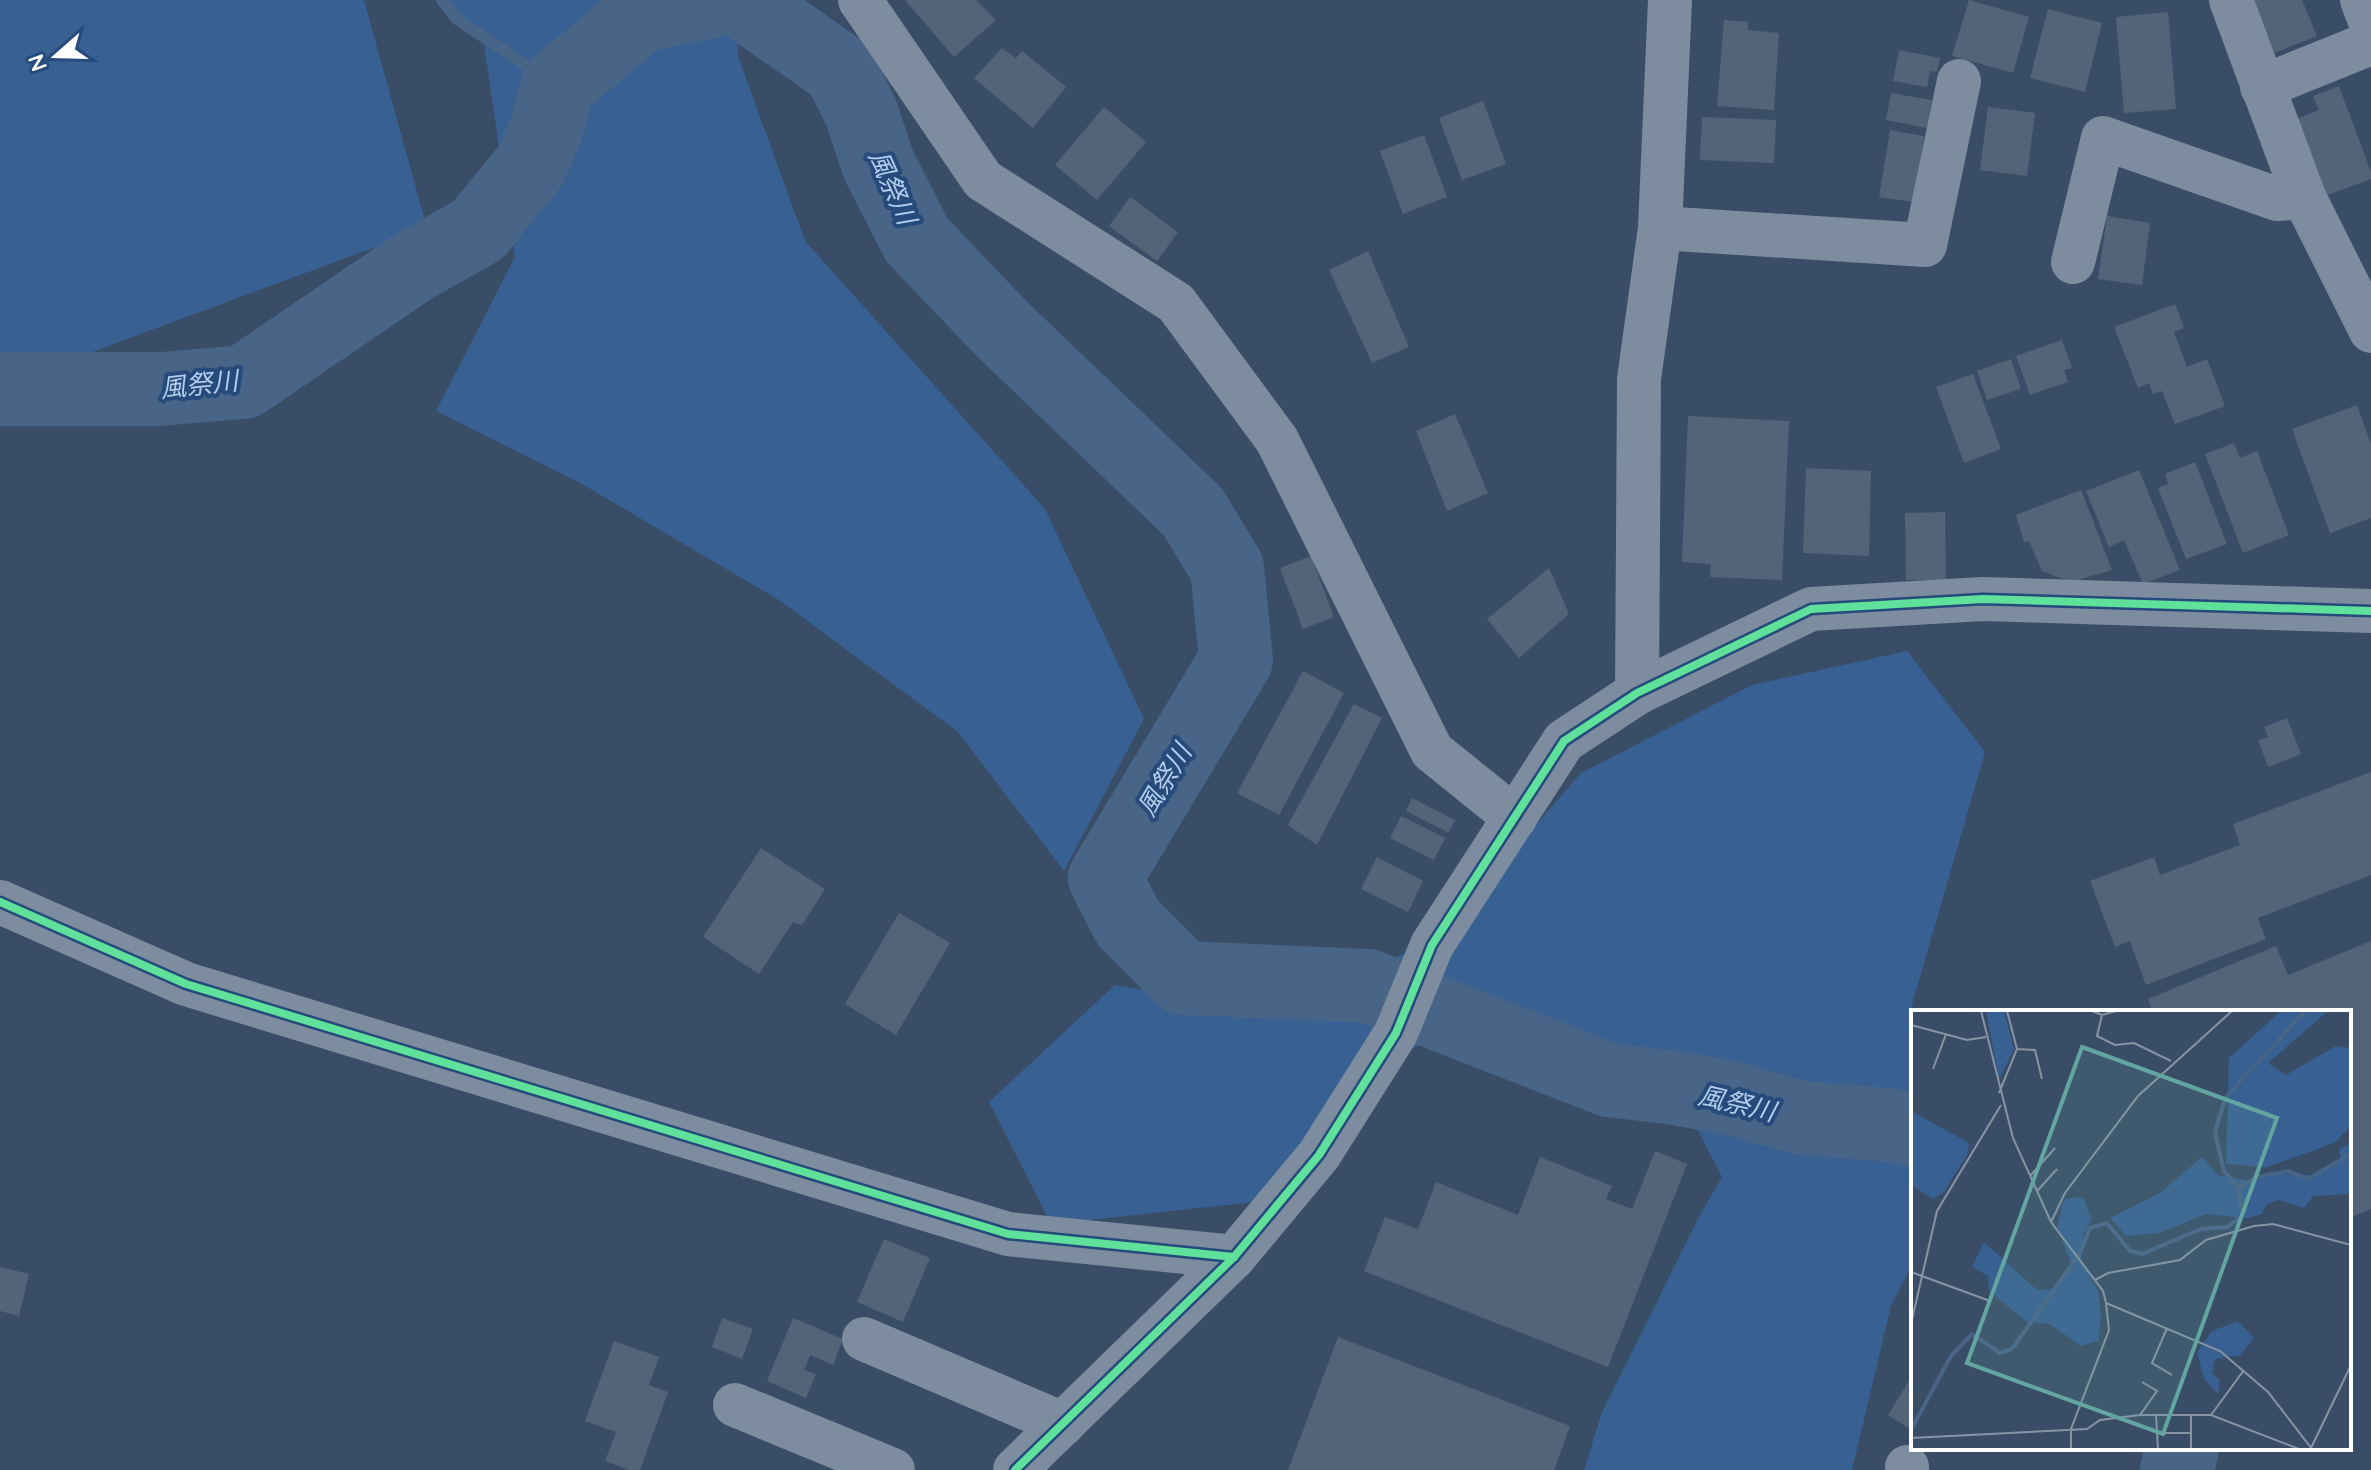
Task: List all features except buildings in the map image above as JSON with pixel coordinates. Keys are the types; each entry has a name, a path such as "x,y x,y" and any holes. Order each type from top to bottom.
{"street":[{"path":"860,0 983,180 1176,303 1277,440 1432,751 1515,818"},
{"path":"1637,693 1639,379 1660,228 1670,0"},
{"path":"2231,0 2304,197 2371,331"},
{"path":"2362,0 2371,24"},
{"path":"2262,87 2371,43"},
{"path":"1660,228 1925,245 1959,81"},
{"path":"2073,262 2103,138 2277,199 2304,197"},
{"path":"1015,1470 1234,1257 1319,1155 1396,1033 1432,945 1564,741 1637,693 1811,609 1983,599 2371,611"},
{"path":"0,902 186,984 1008,1234 1234,1257"},
{"path":"864,1339 1063,1424"},
{"path":"735,1405 893,1470"}],"shaded area":[{"path":"0,0 364,0 427,228 0,386"},
{"path":"446,0 735,0 738,56 805,241 1045,509 1144,719 1064,871 958,732 779,600 582,484 436,411 515,257 483,37"},
{"path":"1907,651 1985,752 1910,1012 1911,1267 1891,1306 1852,1470 1584,1470 1602,1412 1722,1177 1676,1088 1459,1023 1372,1071 1255,1202 1051,1224 989,1102 1115,985 1239,1007 1432,945 1581,773 1752,685"}],"waterway":[{"path":"442,0 457,19 557,86"},
{"name":"風祭川","path":"0,389 160,389 244,382 414,266 478,230 531,165 548,124 557,86 642,15 719,0"},
{"name":"風祭川","path":"740,0 840,70 861,112 879,166 917,240 1002,329 1193,512 1227,568 1236,660 1105,878 1128,923 1183,978 1368,986 1609,1080 1730,1098 1802,1118 1891,1125 1911,1130"},
{"name":"風祭川","path":"2177,1470 2182,1450"}],"cycle path":[{"path":"1015,1470 1234,1257 1319,1155 1396,1033 1432,945 1564,741 1637,693 1811,609 1983,599 2371,611"},
{"path":"0,902 186,984 1008,1234 1234,1257"}]}
